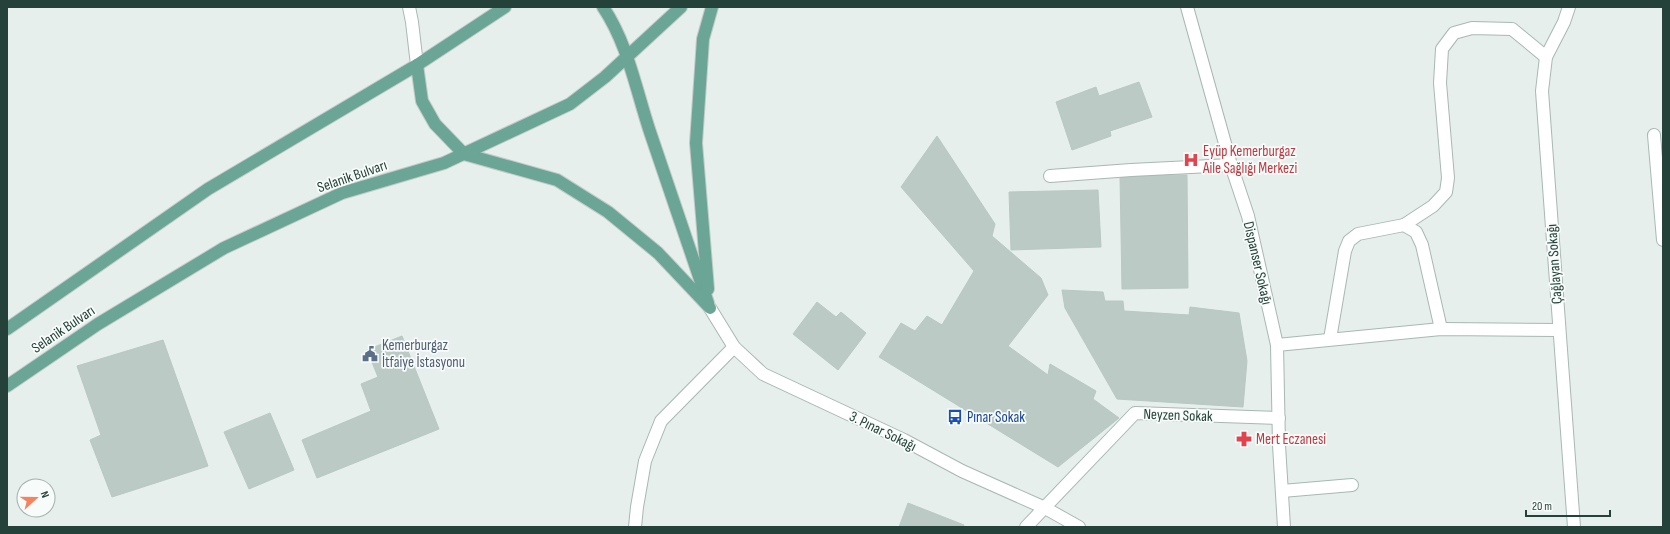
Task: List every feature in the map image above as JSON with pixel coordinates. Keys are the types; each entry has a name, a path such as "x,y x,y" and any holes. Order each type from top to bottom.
{"main road":[{"path":"7,329 208,189 417,65 505,7"},
{"path":"603,7 612,21 627,57 710,308"},
{"name":"Selanik Bulvarı","path":"7,386 98,324 224,248 342,193 444,163 570,104 605,77 681,7"},
{"path":"710,308 696,143 703,39 712,7"},
{"path":"417,65 422,101 435,124 464,154 557,180 608,212 658,253 710,308"}],"street":[{"path":"408,7 412,22 417,65"},
{"name":"Dispanser Sokağı","path":"1187,7 1231,165 1248,216 1277,345 1284,527"},
{"name":"Çağlayan Sokağı","path":"1569,7 1564,22 1546,57 1542,91 1574,527"},
{"path":"1330,339 1345,251 1349,241 1358,234 1404,225 1433,206 1446,192 1448,178 1440,83 1442,49 1454,33 1472,28 1512,29 1546,57"},
{"path":"1654,135 1663,240"},
{"path":"1050,176 1231,165"},
{"path":"1404,225 1416,232 1422,245 1441,329"},
{"name":"3. Pınar Sokağı","path":"710,308 734,347 763,374 904,440 962,471 1045,508 1079,527"},
{"path":"1277,345 1441,329 1559,330"},
{"path":"635,527 645,461 661,421 734,347"},
{"name":"Neyzen Sokak","path":"1026,527 1135,413 1279,418"},
{"path":"1282,491 1352,485"}],"building":[{"path":"1139,82 1152,117 1110,131 1111,136 1072,150 1056,102 1096,87 1099,96"},
{"path":"937,136 995,224 992,236 1041,278 1048,295 1008,346 1048,375 1050,364 1096,391 1093,399 1119,418 1058,467 879,357 901,323 915,331 927,316 942,325 974,271 901,187"},
{"path":"1187,175 1188,288 1122,289 1120,176"},
{"path":"1098,190 1101,247 1011,250 1009,192"},
{"path":"1062,290 1103,292 1105,301 1123,301 1124,311 1189,315 1190,307 1239,313 1247,361 1243,407 1117,399 1065,308"},
{"path":"817,302 836,317 841,312 866,333 838,370 793,334"},
{"path":"402,336 439,429 317,478 302,440 371,411 361,384 378,377 367,350"},
{"path":"163,340 208,466 112,497 90,440 101,435 77,366"},
{"path":"270,413 294,470 249,489 224,432"},
{"path":"908,503 964,525 963,527 899,527"}],"place":[{"name":"Eyüp Kemerburgaz Aile Sağlığı Merkezi","path":"1191,160"},
{"name":"Kemerburgaz İtfaiye İstasyonu","path":"370,354"},
{"name":"Pınar Sokak","path":"955,417"},
{"name":"Mert Eczanesi","path":"1244,439"}]}
